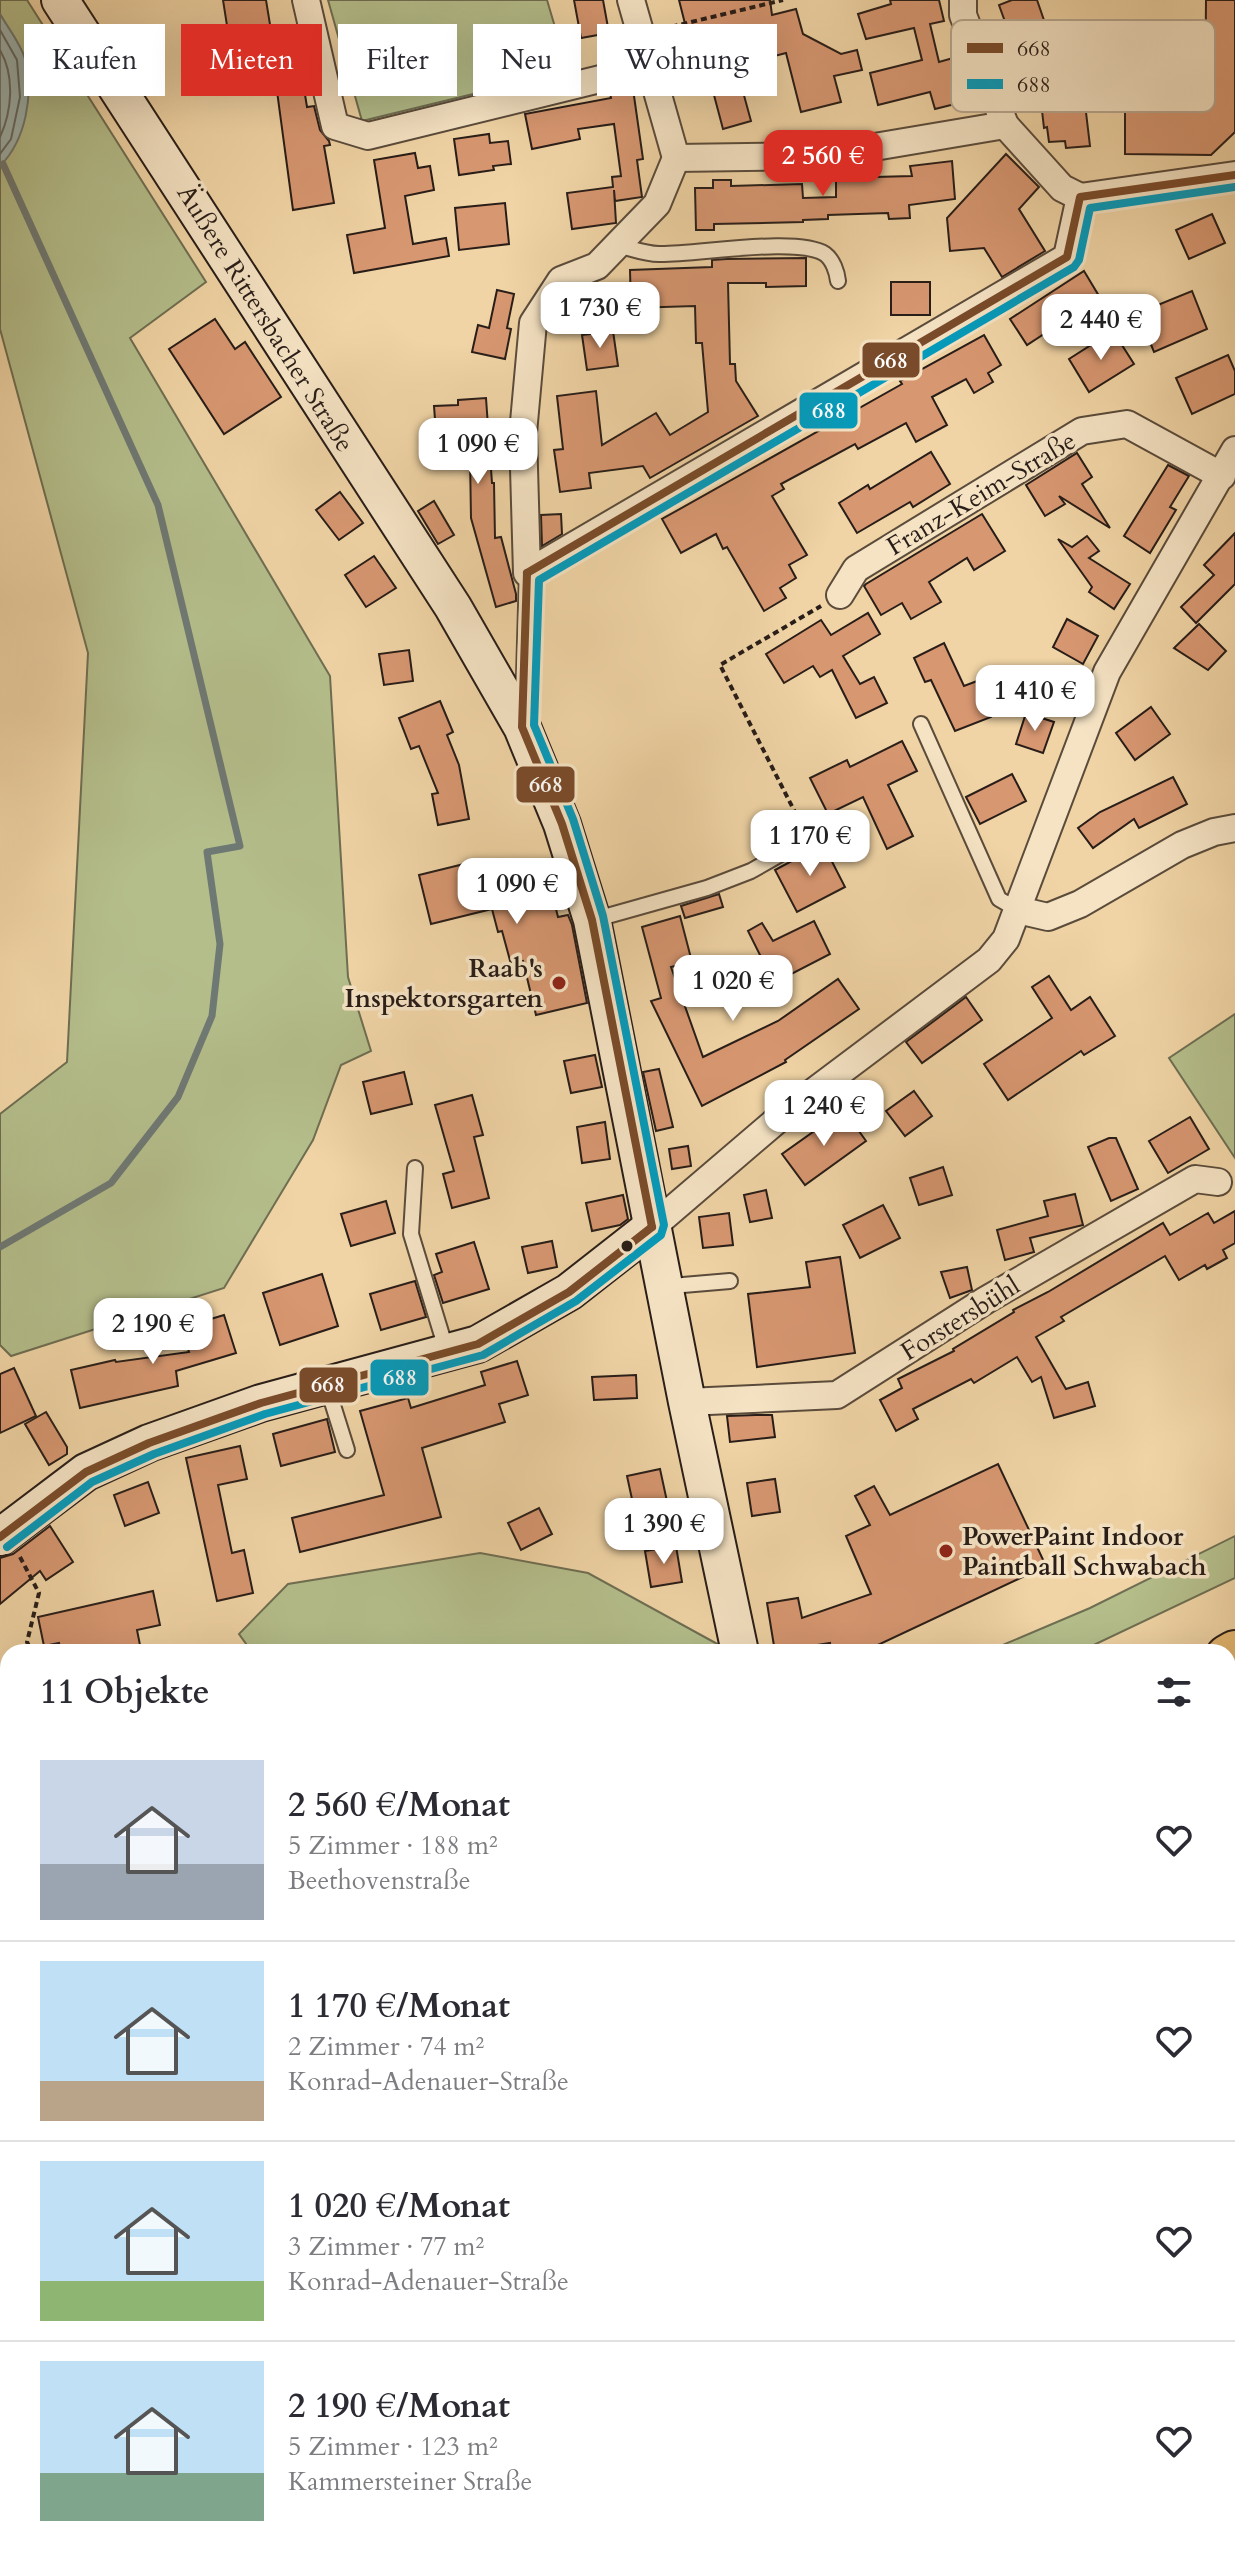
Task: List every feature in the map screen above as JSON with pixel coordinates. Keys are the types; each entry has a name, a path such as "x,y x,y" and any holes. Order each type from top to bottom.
{"main road":[{"name":"Äußere Rittersbacher Straße","path":"60,0 453,607 522,727 562,824 592,920 738,1644"},
{"path":"4,1535 86,1472 124,1455 261,1403 478,1344 569,1292 652,1227"}],"street":[{"path":"306,0 335,126 368,136 597,80"},
{"path":"631,0 637,24"},
{"path":"963,0 965,20"},
{"path":"658,96 676,158 657,204 597,266 561,280 533,323 523,433 527,573 1067,257 1080,197"},
{"path":"1000,112 1005,125 1062,188 1080,197 1235,175"},
{"path":"676,158 821,156 1005,125"},
{"name":"Franz-Keim-Straße","path":"840,595 856,569 1082,431 1127,424 1222,476"},
{"path":"652,1227 784,1114 989,960 1006,939 1107,672 1235,450"},
{"path":"1018,910 1048,917 1080,904 1182,845 1214,832 1235,828"},
{"name":"Forstersbühl","path":"687,1402 837,1395 986,1300 1195,1179 1218,1182"}],"lane":[{"path":"617,245 657,255 787,247 813,250 824,254 832,262 838,281"},
{"path":"522,727 527,573"},
{"path":"921,724 999,899 1018,910"},
{"path":"592,920 707,888 751,871 809,838"},
{"path":"415,1168 411,1234 447,1352"},
{"path":"665,1290 683,1285 730,1281"},
{"path":"327,1385 347,1450"}],"path":[{"path":"682,24 783,0"},
{"path":"809,838 720,665 840,595"},
{"path":"4,1535 39,1593 28,1644"}],"green space":[{"path":"0,0 27,0 42,24 24,24 24,55 0,14"},
{"path":"328,0 547,0 554,24 473,24 473,94 362,121 355,96 457,96 457,24 338,24 338,36"},
{"path":"24,62 24,96 88,96 206,282 130,338 330,676 348,977 371,1051 341,1065 313,1140 224,1288 11,1356 0,1345 0,1114 67,1062 88,653 0,329 0,166 3,164"},
{"path":"1235,1014 1235,1158 1169,1058"},
{"path":"1235,1536 1235,1578 1096,1644 1005,1644 1090,1608"},
{"path":"480,1553 588,1573 717,1644 246,1644 239,1634 288,1584"}],"water":[{"path":"0,14 23,53 24,96 28,96 22,130 0,166"}],"building":[{"path":"223,0 266,0 270,24 227,24"},
{"path":"574,0 603,0 607,24 597,24 597,35 581,38 581,24 578,24"},
{"path":"679,0 770,0 772,15 796,9 803,34 841,54 857,50 862,70 834,76 841,102 801,112 786,53 777,55 777,24 685,24"},
{"path":"890,0 939,0 944,21 930,24 939,62 951,59 951,105 935,109 930,92 878,105 870,73 922,60 914,28 866,39 858,14 891,4"},
{"path":"1012,0 1037,0 1044,20 1004,20 999,5"},
{"path":"1206,0 1235,0 1235,132 1211,155 1125,154 1125,112 1215,112 1215,20 1206,20"},
{"path":"278,96 305,96 307,107 314,106 320,130 330,145 324,146 334,203 293,210"},
{"path":"634,96 643,159 637,160 642,197 615,201 614,190 616,223 572,229 567,193 613,187 612,177 621,176 614,124 578,129 580,139 532,149 525,114"},
{"path":"714,96 744,96 751,121 723,129"},
{"path":"1042,112 1086,112 1090,146 1066,148 1065,141 1049,142 1047,127 1044,128"},
{"path":"489,134 490,143 508,141 511,164 459,175 454,139"},
{"path":"415,153 418,168 430,166 434,190 405,196 413,244 446,238 449,256 354,273 347,235 385,228 374,160"},
{"path":"1006,154 1039,187 1019,209 1045,251 1002,277 984,248 950,251 947,218"},
{"path":"952,161 955,199 909,205 910,218 889,219 888,213 828,215 828,219 803,222 714,224 714,230 696,230 695,188 713,188 713,180 731,180 731,186 802,184 803,198 836,197 836,178 912,176 910,166"},
{"path":"505,203 509,244 459,250 455,208"},
{"path":"1212,214 1225,243 1189,259 1176,230"},
{"path":"806,258 806,286 766,287 766,283 728,283 730,364 735,364 736,381 758,416 650,478 643,466 589,473 591,488 560,492 554,450 563,449 557,396 596,391 602,445 656,413 670,435 708,412 702,343 696,343 695,306 631,308 630,270 712,267 712,260"},
{"path":"1084,271 1099,296 1048,327 1050,330 1027,345 1010,319"},
{"path":"891,282 930,282 930,315 891,315"},
{"path":"497,290 514,294 505,359 472,352 478,325 489,328"},
{"path":"1192,291 1207,329 1154,352 1138,313"},
{"path":"215,319 235,349 245,342 281,397 224,434 169,349"},
{"path":"613,331 618,366 587,370 582,335"},
{"path":"1113,331 1134,364 1089,392 1069,359"},
{"path":"984,335 1001,365 988,373 993,382 974,393 966,379 932,397 947,425 916,442 906,423 858,449 855,444 781,484 784,489 772,496 807,555 789,565 796,578 780,588 786,598 764,611 727,547 723,549 716,534 681,553 662,519"},
{"path":"1228,355 1235,371 1235,394 1192,414 1176,378"},
{"path":"486,398 494,483 495,538 501,537 516,594 516,601 496,607 471,518 470,457 462,458 461,445 437,446 434,406 458,405 458,400"},
{"path":"931,452 950,484 913,507 910,502 857,533 839,503 868,485 870,489"},
{"path":"1077,453 1092,477 1082,484 1110,528 1059,496 1065,504 1045,516 1026,485"},
{"path":"1168,465 1189,476 1170,507 1176,510 1150,553 1124,536"},
{"path":"340,492 363,523 339,540 316,510"},
{"path":"434,501 454,535 438,544 418,511"},
{"path":"561,514 562,534 542,546 541,515"},
{"path":"982,514 1005,551 974,570 967,558 929,582 941,602 911,619 902,603 881,615 864,586 866,584"},
{"path":"1235,533 1235,584 1196,623 1181,607 1214,575 1204,565"},
{"path":"1087,536 1099,551 1089,558 1130,584 1114,609 1089,592 1092,587 1058,539 1072,547"},
{"path":"374,556 396,588 366,607 345,575"},
{"path":"868,613 880,634 843,656 860,684 874,677 887,703 856,718 832,670 820,677 813,666 784,683 766,654 821,620 831,635"},
{"path":"1067,619 1098,636 1083,664 1053,647"},
{"path":"1199,624 1226,651 1208,670 1174,648"},
{"path":"944,643 964,686 977,681 991,717 955,731 931,680 925,682 914,658"},
{"path":"409,650 413,681 384,685 379,654"},
{"path":"440,701 453,732 447,735 459,765 469,819 438,825 432,794 438,793 419,746 411,749 399,718"},
{"path":"1151,707 1170,734 1135,760 1116,733"},
{"path":"1026,713 1054,722 1043,753 1016,744"},
{"path":"902,741 917,771 888,785 913,836 887,849 863,797 828,814 810,778 847,760 850,767"},
{"path":"1012,774 1026,801 980,824 966,797"},
{"path":"1173,777 1187,804 1139,828 1134,819 1093,848 1078,828 1100,812"},
{"path":"823,844 845,887 797,912 775,870"},
{"path":"544,861 558,917 568,915 572,925 587,1003 536,1015 523,961 511,964 492,909 431,924 419,875 464,864 468,879"},
{"path":"719,894 723,907 685,918 681,906"},
{"path":"680,916 692,962 671,967 703,1057 778,1021 838,979 859,1009 786,1062 702,1106 651,1001 661,998 642,927"},
{"path":"814,921 830,954 774,983 748,931 762,923 773,941"},
{"path":"1049,976 1071,1010 1090,997 1115,1036 1084,1055 1081,1051 1008,1100 984,1064 1052,1018 1032,987"},
{"path":"966,997 982,1020 922,1063 906,1042"},
{"path":"595,1055 602,1087 571,1093 564,1061"},
{"path":"659,1069 673,1127 656,1131 643,1072"},
{"path":"404,1072 412,1104 371,1114 363,1082"},
{"path":"914,1091 932,1116 905,1136 886,1111"},
{"path":"472,1095 483,1135 474,1137 489,1198 452,1208 443,1174 454,1171 435,1105"},
{"path":"844,1110 866,1141 805,1185 782,1154"},
{"path":"1190,1117 1209,1149 1168,1173 1149,1141"},
{"path":"605,1122 610,1159 582,1163 577,1127"},
{"path":"1116,1138 1138,1189 1111,1201 1088,1147"},
{"path":"688,1146 691,1166 672,1169 669,1149"},
{"path":"943,1167 952,1195 919,1205 910,1178"},
{"path":"766,1190 772,1218 750,1222 744,1195"},
{"path":"1075,1194 1083,1225 1030,1238 1034,1252 1005,1260 997,1230 1048,1216 1044,1201"},
{"path":"623,1195 628,1219 620,1225 592,1231 586,1203"},
{"path":"386,1201 395,1233 351,1246 341,1214"},
{"path":"883,1205 900,1238 860,1258 843,1225"},
{"path":"1235,1211 1235,1243 1223,1250 1227,1258 1207,1269 1205,1265 1179,1280 1165,1256 1061,1317 1064,1321 1036,1337 1066,1389 1088,1382 1095,1406 1054,1418 1041,1377 1032,1382 1017,1357 974,1383 971,1379 913,1409 918,1419 896,1431 880,1400 902,1388 898,1379 954,1351 1013,1310 1163,1223 1170,1235 1208,1213 1214,1223"},
{"path":"729,1213 733,1245 703,1248 699,1217"},
{"path":"552,1241 557,1267 528,1273 522,1247"},
{"path":"474,1242 489,1289 443,1303 434,1275 442,1272 436,1254"},
{"path":"840,1257 855,1353 757,1367 748,1294 810,1287 806,1262"},
{"path":"967,1267 972,1290 950,1298 941,1272"},
{"path":"322,1274 338,1326 280,1345 263,1293"},
{"path":"415,1281 426,1317 381,1330 370,1294"},
{"path":"224,1315 236,1353 176,1371 178,1386 80,1408 71,1370 115,1360 189,1352 181,1328"},
{"path":"517,1361 528,1395 499,1404 505,1422 422,1448 441,1517 300,1552 292,1518 384,1495 360,1411 408,1398 411,1408 485,1385 481,1372"},
{"path":"14,1368 36,1416 0,1433 0,1374"},
{"path":"636,1375 637,1398 594,1400 592,1377"},
{"path":"46,1412 67,1447 67,1454 49,1465 25,1424"},
{"path":"772,1415 775,1437 730,1442 727,1416"},
{"path":"327,1419 335,1452 281,1466 273,1434"},
{"path":"240,1446 247,1479 218,1485 232,1553 244,1550 253,1593 217,1601 186,1458"},
{"name":"PowerPaint Indoor Paintball Schwabach","path":"998,1464 1046,1566 880,1644 774,1644 767,1603 798,1598 802,1618 871,1594 846,1536 870,1525 855,1496 874,1486 890,1515"},
{"path":"660,1469 668,1506 635,1513 627,1476"},
{"path":"775,1479 780,1512 752,1516 747,1483"},
{"path":"148,1482 159,1513 125,1526 114,1495"},
{"path":"539,1508 552,1534 521,1550 508,1523"},
{"path":"50,1526 73,1562 46,1580 40,1571 0,1604 0,1558 13,1554"},
{"path":"676,1546 682,1582 651,1587 645,1551"},
{"path":"153,1591 160,1625 137,1630 140,1644 44,1644 38,1617"}],"waterway":[{"path":"0,1247 111,1183 178,1097 212,1016 220,944 207,852 240,846 158,505 3,164"}],"transit line":[{"name":"668","path":"527,573 1067,257 1080,197 1235,175"},
{"name":"688","path":"7,1547 92,1482 154,1454 265,1414 483,1355 576,1301 661,1235 664,1225 603,916 573,819 534,725 539,580 1074,267 1079,260 1090,208 1235,187"},
{"name":"668","path":"527,573 522,727 562,824 592,920 652,1227"},
{"name":"668","path":"0,1537 86,1472 149,1443 261,1403 478,1344 569,1292 652,1227"}],"place":[{"name":"Raab's Inspektorsgarten","path":"559,983"},
{"name":"PowerPaint Indoor Paintball Schwabach","path":"946,1551"}]}
